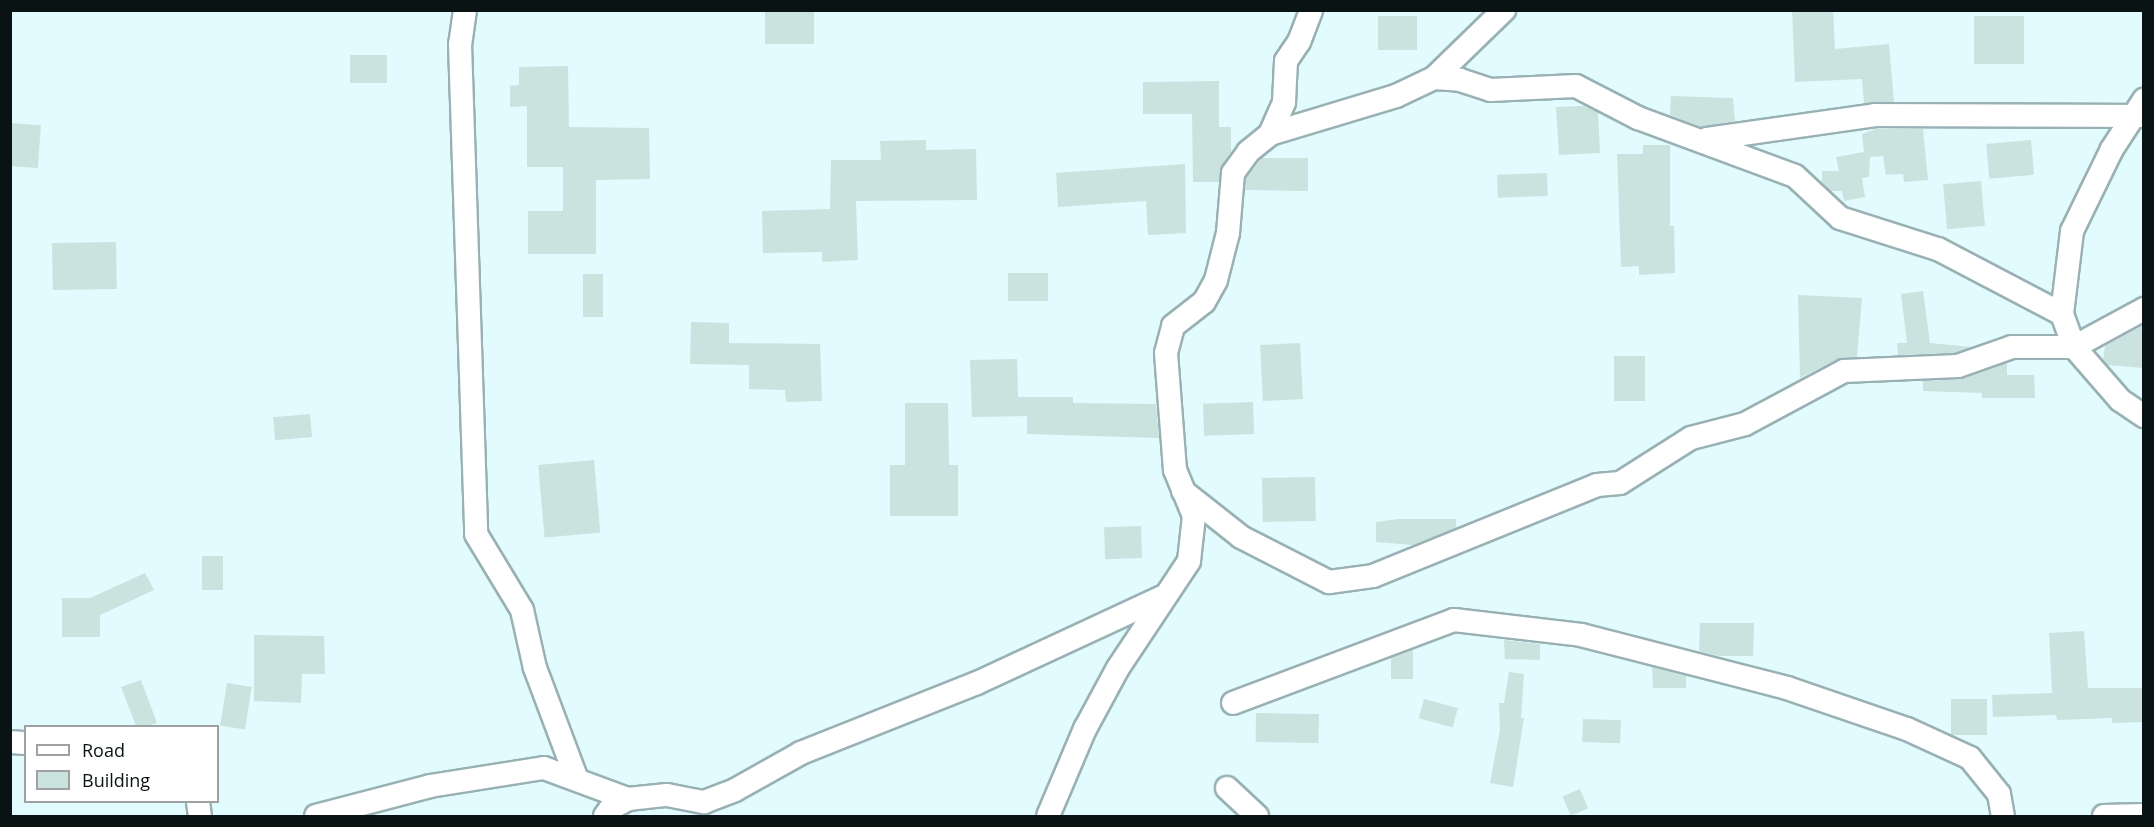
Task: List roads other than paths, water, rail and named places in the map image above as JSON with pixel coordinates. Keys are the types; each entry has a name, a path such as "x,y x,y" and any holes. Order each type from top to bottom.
{"street":[{"path":"465,10 460,44 476,534 522,610 535,668 576,777"},
{"path":"1270,134 1284,102 1286,61 1299,42 1311,10"},
{"path":"1048,816 1085,729 1162,597 1189,561 1194,516 1175,470 1166,354 1173,326 1204,302 1216,280 1228,233 1233,173 1248,152 1270,134 1396,96 1434,78 1504,10"},
{"path":"1434,78 1460,80 1490,90 1576,86 1638,118 1702,139 1795,176 1840,218 1938,249 2062,314"},
{"path":"1702,139 1875,115 2140,110"},
{"path":"2140,110 2072,231 2062,314 2074,348 2120,400 2144,416"},
{"path":"1183,491 1241,537 1329,582 1373,576 1597,486 1620,483 1691,438 1745,424 1844,371 1958,366 2012,348 2074,348 2144,309"},
{"path":"605,816 610,809 628,799 667,795 704,802 801,753 977,683 1162,597"},
{"path":"1233,703 1454,620 1581,635 1787,688 1907,729 1970,758 1999,794 2003,816"},
{"path":"316,816 482,775 544,768 576,777 628,799"},
{"path":"1227,788 1257,816"},
{"path":"2104,816 2144,815"}]}
